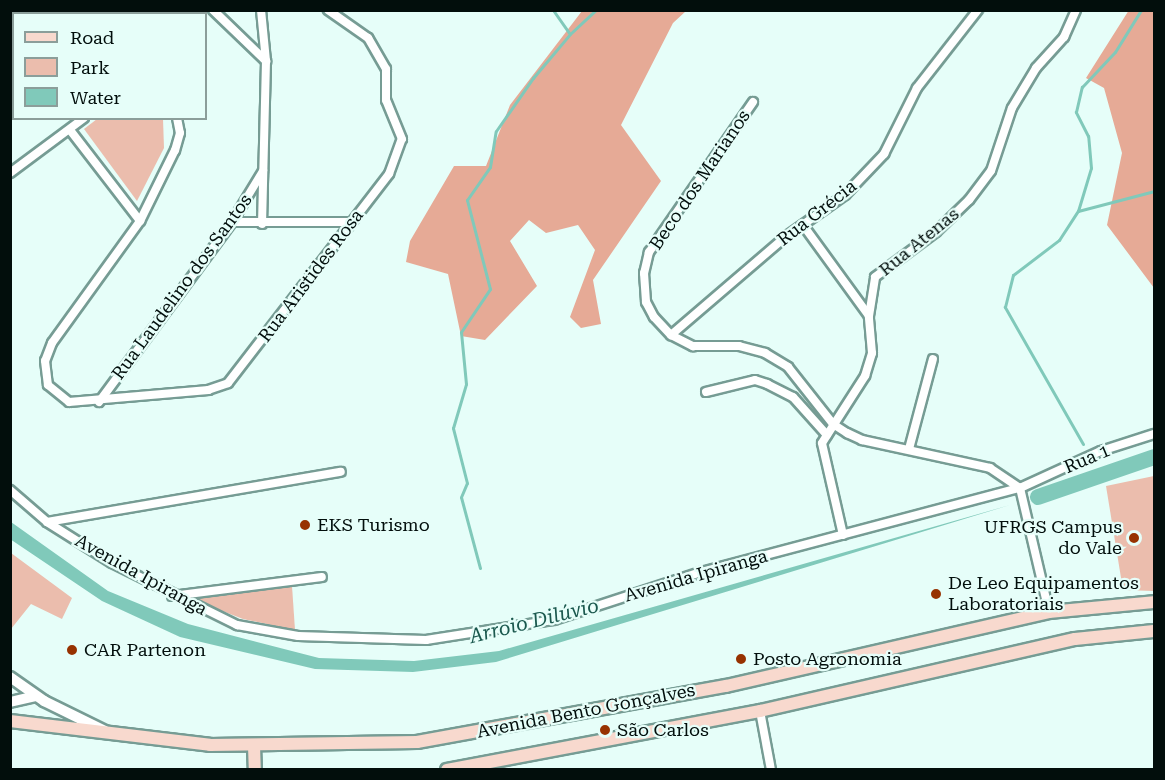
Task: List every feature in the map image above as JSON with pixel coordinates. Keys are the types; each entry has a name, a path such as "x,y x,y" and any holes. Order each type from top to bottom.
{"main road":[{"name":"Avenida Bento Gonçalves","path":"10,721 116,736 254,746 417,742 726,686 1048,612 1155,602"},
{"name":"Avenida Bento Gonçalves","path":"447,770 760,711 1075,639 1155,631"},
{"path":"10,677 35,696 116,736"},
{"path":"10,702 35,696"},
{"path":"254,746 255,770"}],"street":[{"path":"213,10 267,61"},
{"name":"Rua Laudelino dos Santos","path":"261,10 267,61 262,224"},
{"name":"Rua Aristides Rosa","path":"140,221 52,343 45,361 48,385 69,402 99,402 208,390 228,383 389,174 402,139 386,100 386,69 378,51 368,38 328,10"},
{"name":"Rua Grécia","path":"671,335 802,225 845,195 884,154 917,88 978,10"},
{"name":"Rua Atenas","path":"827,435 865,376 872,353 869,316 875,277 936,232 969,200 991,171 1012,108 1036,68 1064,37 1076,10"},
{"name":"Beco dos Marianos","path":"671,335 646,302 644,273 649,252 753,102"},
{"path":"10,173 82,120"},
{"path":"70,130 140,221 175,150 180,133 177,120"},
{"name":"Rua Laudelino dos Santos","path":"99,402 232,222 263,171"},
{"path":"232,222 262,224 351,222"},
{"path":"802,225 869,316"},
{"path":"671,335 693,346 739,346 765,353 788,367 833,424 862,440 990,468 1020,488 1048,612"},
{"path":"909,449 933,359"},
{"path":"706,392 755,380 793,397 827,435 823,450 843,535"},
{"name":"Rua 1","path":"1020,488 1101,451 1155,434"},
{"path":"47,522 341,472"},
{"name":"Avenida Ipiranga","path":"10,490 47,522 172,596 237,625 298,636 426,640 554,620 693,574 1020,488"},
{"path":"172,596 322,578"},
{"path":"760,711 771,770"}],"green space":[{"path":"96,120 163,120 164,148 137,201 84,129"},
{"name":"UFRGS Campus do Vale","path":"1154,476 1154,591 1123,590 1106,486"},
{"path":"11,553 72,598 62,619 31,604 11,629"},
{"path":"292,586 295,630 243,619 189,598"}],"shaded area":[{"path":"1129,10 1154,11 1154,288 1107,225 1122,153 1104,88 1086,78"},
{"path":"582,11 686,11 673,23 621,125 661,181 593,280 601,324 581,328 570,317 595,250 578,225 546,233 529,220 510,241 537,286 485,340 461,336 448,274 406,262 410,241 454,166 486,166 510,105"}],"water":[{"name":"Arroio Dilúvio","path":"1010,505 496,662 413,672 315,669 180,637 102,601 10,539 11,522 108,591 188,624 319,658 414,661 499,651"}],"waterway":[{"path":"553,10 569,33"},
{"path":"480,568 461,497 467,483 453,428 466,384 461,332 490,289 467,200 490,167 496,131 533,78 570,34 596,10"},
{"path":"1083,444 1005,307 1013,275 1059,240 1078,211 1091,168 1088,136 1076,112 1082,87 1115,52 1141,10"},
{"path":"1078,211 1154,191"},
{"name":"Arroio Dilúvio","path":"1038,497 1154,457"}],"place":[{"name":"EKS Turismo","path":"305,525"},
{"name":"UFRGS Campus do Vale","path":"1134,538"},
{"name":"De Leo Equipamentos Laboratoriais","path":"936,594"},
{"name":"CAR Partenon","path":"72,650"},
{"name":"Posto Agronomia","path":"741,659"},
{"name":"São Carlos","path":"605,730"}]}
